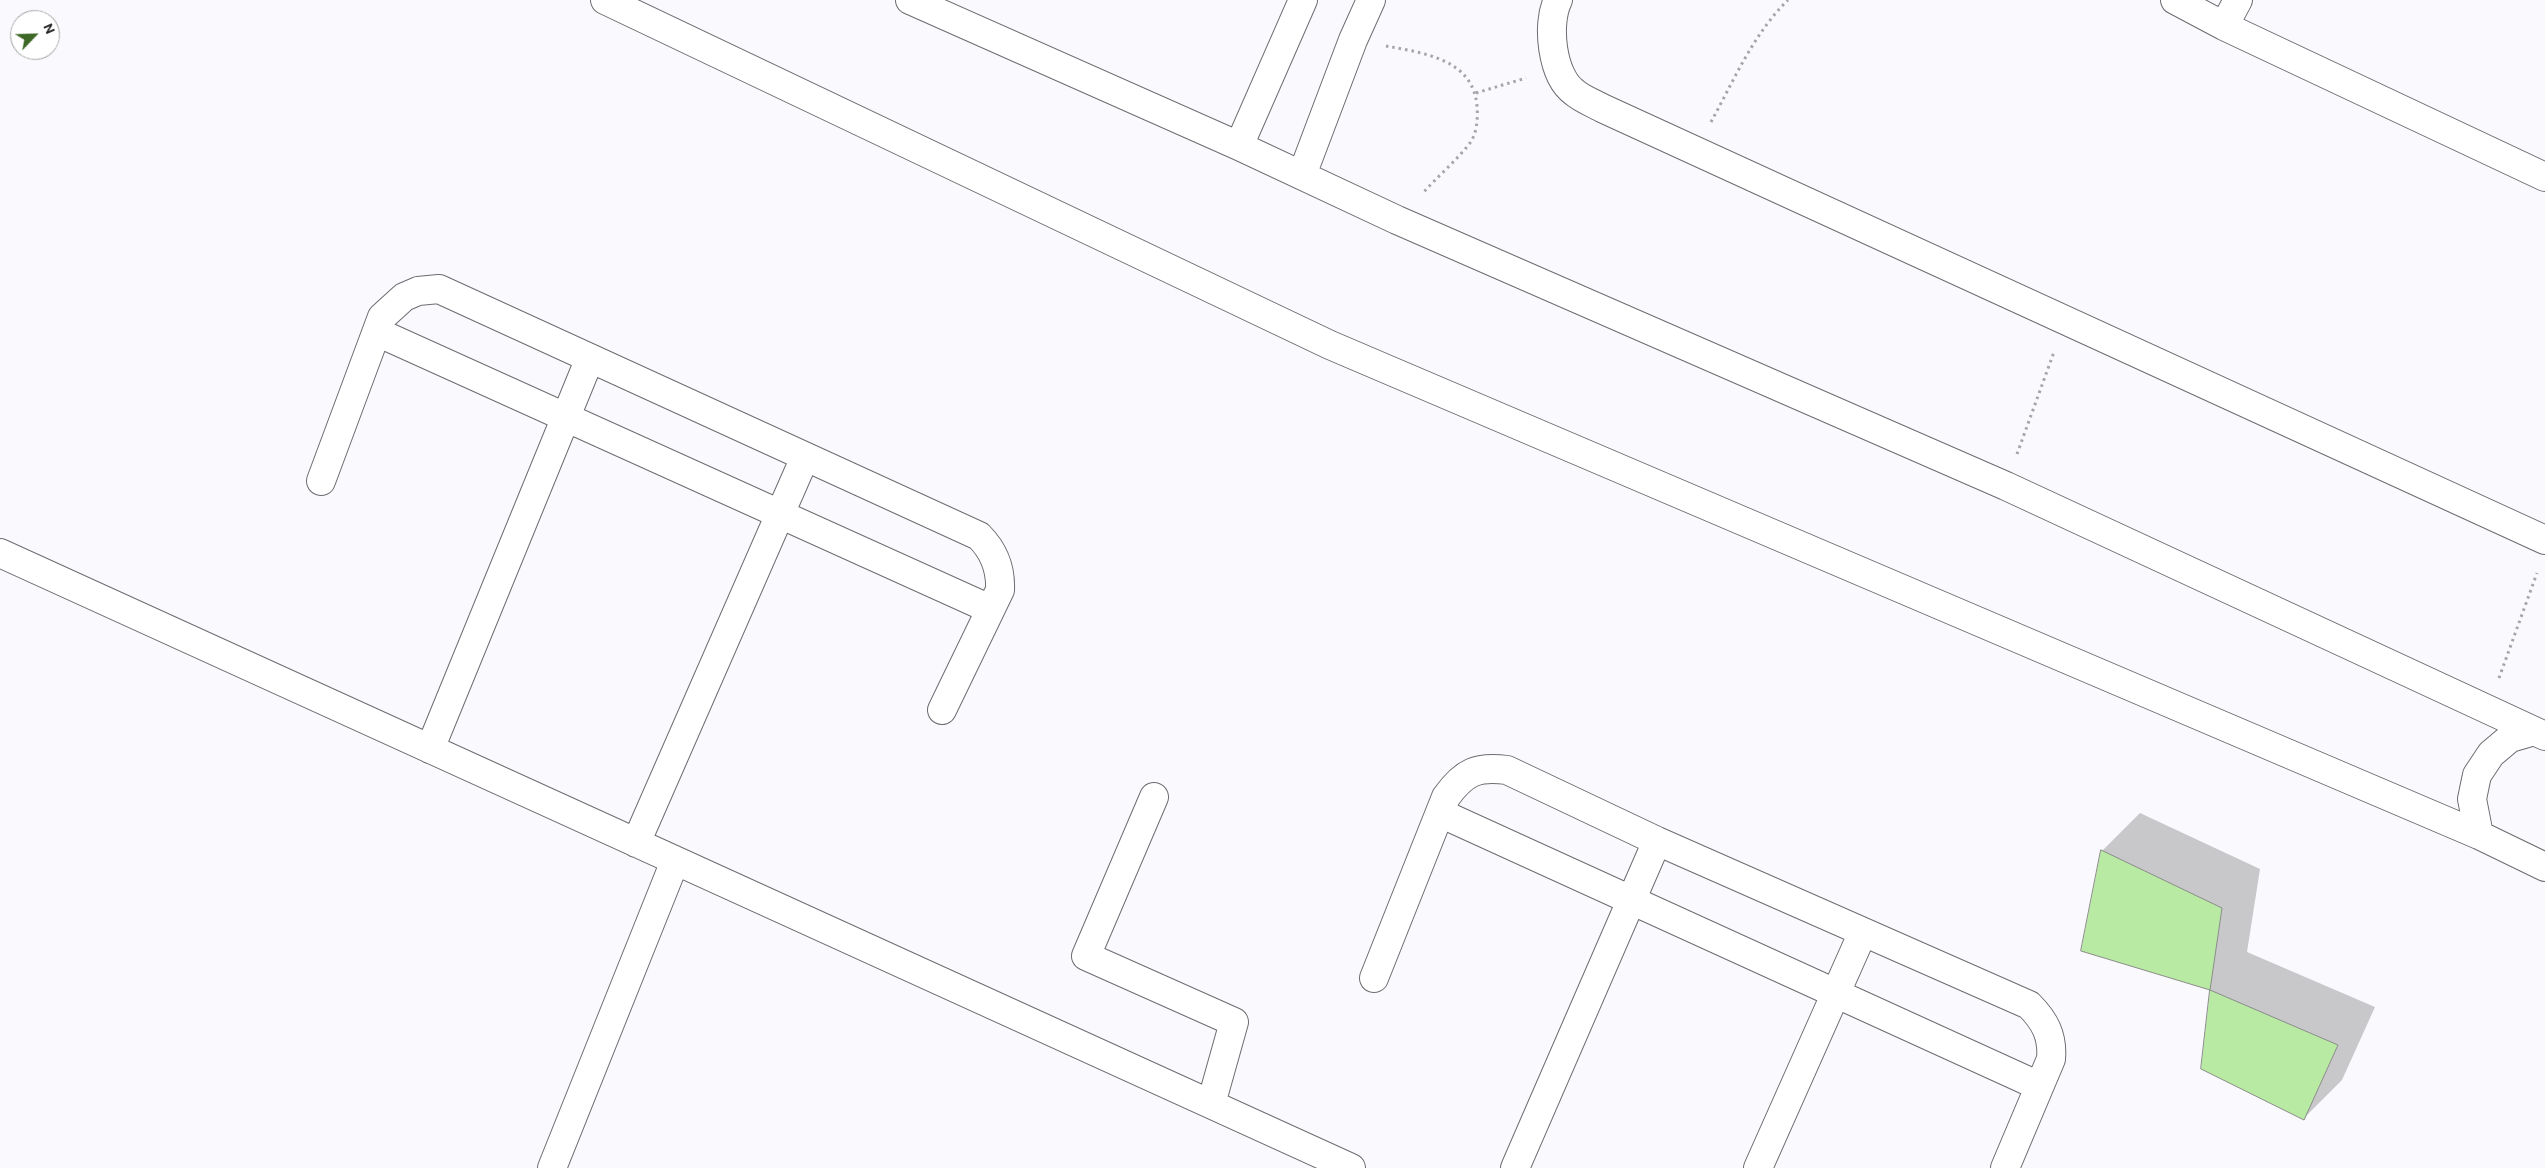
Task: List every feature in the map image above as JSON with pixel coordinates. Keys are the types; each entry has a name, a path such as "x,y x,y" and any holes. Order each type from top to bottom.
{"street":[{"path":"605,0 1330,345 2478,835 2545,867"},
{"path":"910,0 1239,146 1397,220 2006,486 2540,734"},
{"path":"1239,146 1303,0"},
{"path":"1302,175 1352,40 1371,0"},
{"path":"1558,0 1552,29 1553,53 1558,68 1573,92 1602,108 2545,540"},
{"path":"2175,0 2224,26 2545,177"},
{"path":"2224,26 2238,0"},
{"path":"322,481 382,317 404,297 418,292 440,289 979,536 988,545 999,570 1000,590 942,710"},
{"path":"377,332 990,609"},
{"path":"430,749 590,358"},
{"path":"636,843 805,457"},
{"path":"0,553 1351,1168"},
{"path":"2478,835 2472,799 2477,775 2491,754 2510,738 2540,734"},
{"path":"1374,978 1446,797 1457,782 1472,772 1489,768 1507,770 1658,841 2029,1005 2047,1026 2052,1049 2051,1059 2005,1168"},
{"path":"1154,798 1086,956 1234,1022 1211,1104"},
{"path":"1440,813 2039,1086"},
{"path":"1515,1168 1658,841"},
{"path":"552,1168 675,861"},
{"path":"1758,1168 1863,932"}],"path":[{"path":"1695,151 1754,43 1777,11 1788,0"},
{"path":"1352,40 1429,54 1458,67 1476,93 1478,118 1471,142 1397,220"},
{"path":"1476,93 1558,68"},
{"path":"2006,486 2065,320"},
{"path":"2488,710 2538,570"}],"building":[{"path":"2101,850 2222,908 2210,990 2081,951"},
{"path":"2210,990 2338,1045 2304,1120 2201,1069"}]}
